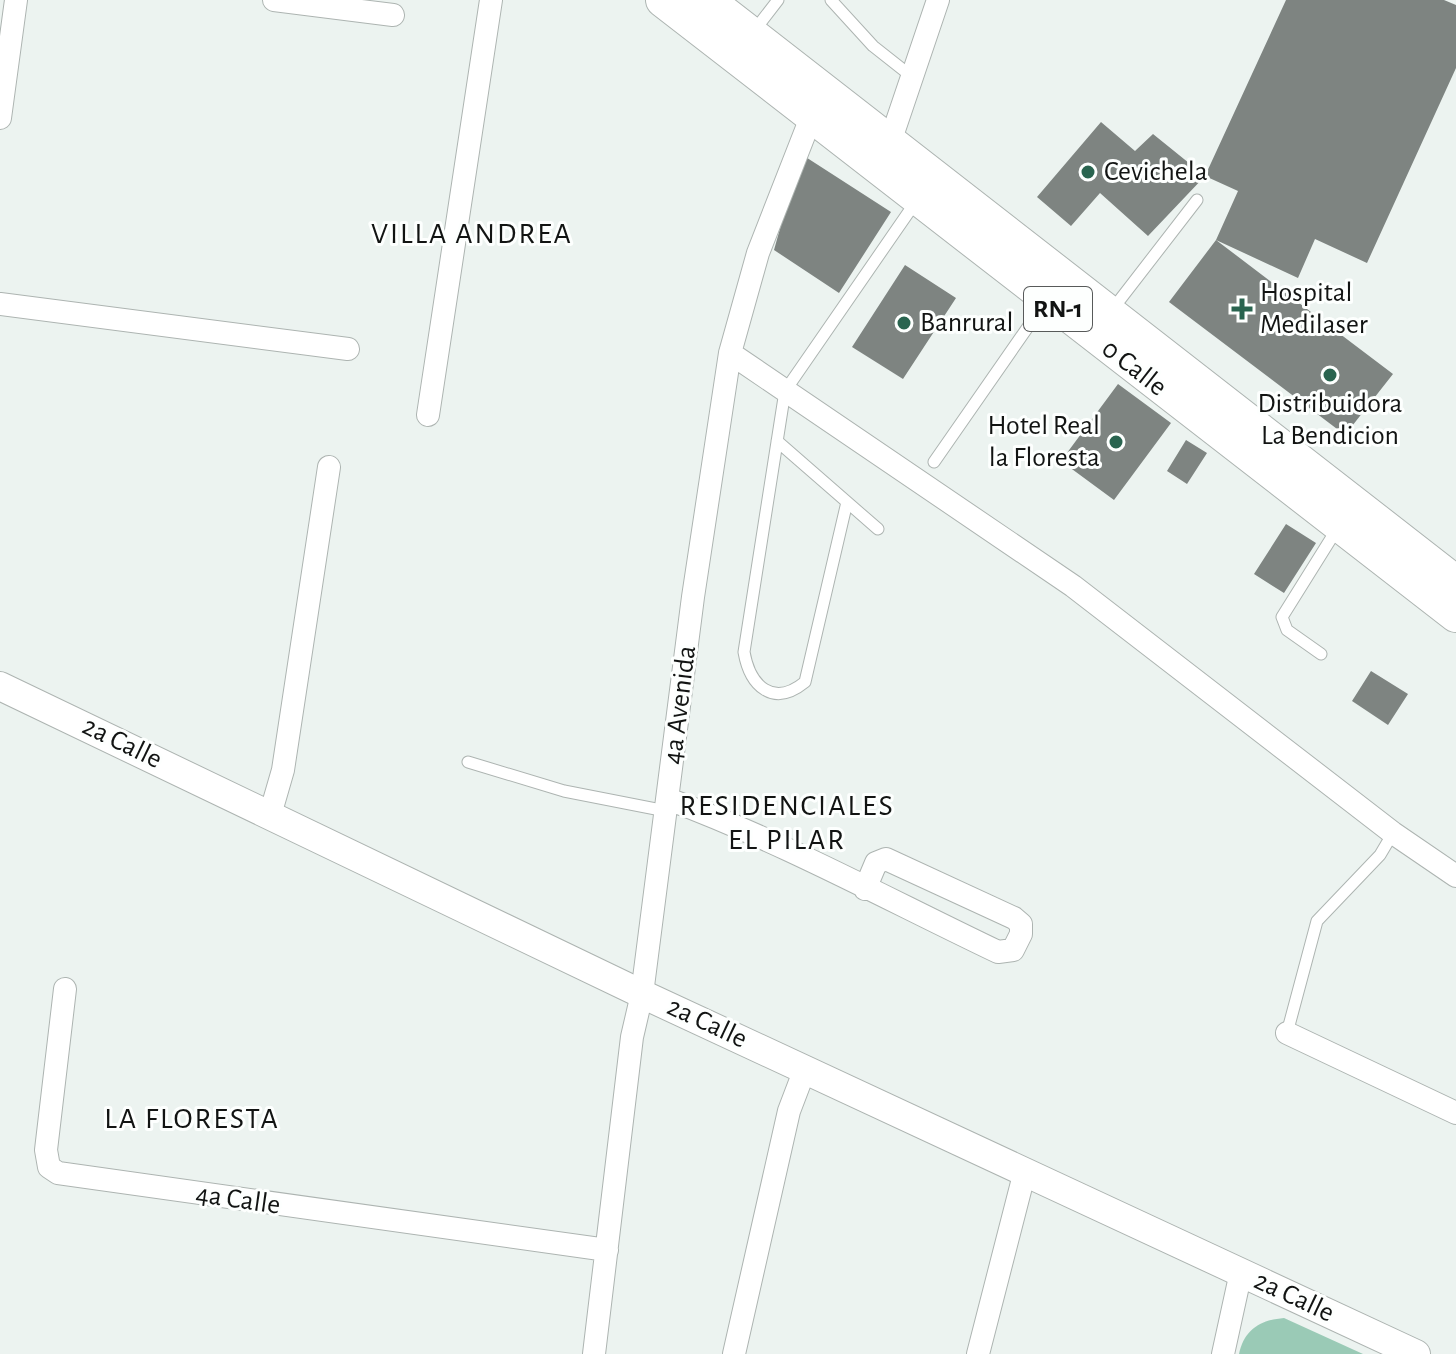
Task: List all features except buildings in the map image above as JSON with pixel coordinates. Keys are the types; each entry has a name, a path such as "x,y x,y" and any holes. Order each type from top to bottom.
{"main road":[{"name":"0 Calle","path":"663,0 1456,615"},
{"name":"0 Calle","path":"707,0 1456,583"}],"street":[{"path":"1,104 16,0"},
{"path":"274,0 393,15"},
{"path":"428,415 491,0"},
{"path":"890,142 938,0"},
{"name":"4a Avenida","path":"594,1354 632,1037 642,994 693,597 730,353 758,253 812,115"},
{"path":"0,304 348,349"},
{"path":"730,353 1073,586 1393,833 1456,876"},
{"path":"270,815 283,770 329,467"},
{"name":"2a Calle","path":"0,686 642,994 1416,1354"},
{"path":"667,805 705,813 865,889 998,952 1013,950 1021,934 1021,924 1014,918 886,859 876,863 865,889"},
{"name":"4a Calle","path":"65,989 46,1150 49,1167 58,1173 607,1250"},
{"path":"1287,1033 1456,1113"},
{"path":"734,1354 789,1111 805,1069"},
{"path":"978,1354 1025,1171"},
{"path":"1223,1354 1241,1272"}],"lane":[{"path":"751,34 778,0"},
{"path":"831,0 873,46 911,76"},
{"path":"847,502 805,682 792,693 775,693 758,686 748,672 744,652 785,391 918,199"},
{"path":"1109,314 1197,200"},
{"path":"934,462 1047,300"},
{"path":"777,441 878,529"},
{"path":"1321,654 1287,630 1282,617 1339,525"},
{"path":"468,762 564,791 667,805"},
{"path":"1287,1033 1317,921 1380,855 1393,833"}],"green space":[{"path":"1284,1318 1363,1354 1239,1354 1254,1328"}],"place":[{"name":"Cevichela","path":"1088,172"},
{"name":"Hospital Medilaser","path":"1242,309"},
{"name":"Banrural","path":"904,323"},
{"name":"Distribuidora La Bendicion","path":"1330,375"},
{"name":"Hotel Real la Floresta","path":"1116,442"}],"district":[{"name":"VILLA ANDREA","path":"472,234"},
{"name":"RESIDENCIALES EL PILAR","path":"787,823"},
{"name":"LA FLORESTA","path":"192,1119"}]}
